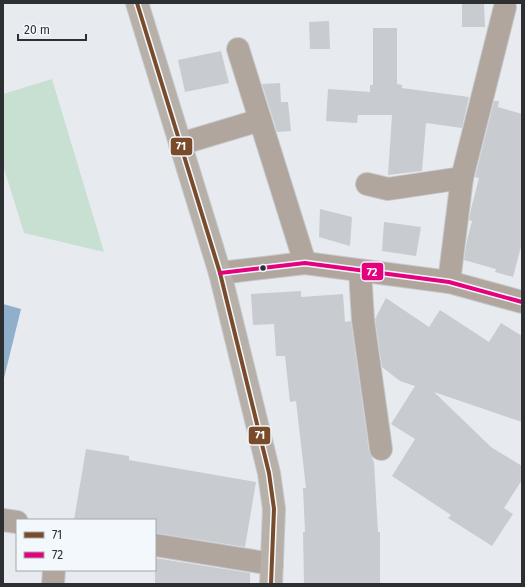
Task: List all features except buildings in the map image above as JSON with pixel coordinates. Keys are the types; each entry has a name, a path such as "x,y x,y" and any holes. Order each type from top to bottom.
{"main road":[{"path":"139,4 220,273 269,473 274,509 272,574"}],"street":[{"path":"449,282 462,178 505,7"},
{"path":"238,49 305,263"},
{"path":"180,144 260,120"},
{"path":"367,184 388,189 462,178"},
{"path":"220,273 305,263 449,282 522,302"},
{"path":"360,271 363,320 381,449"},
{"path":"3,520 16,522"},
{"path":"156,545 272,574"},
{"path":"53,584 54,571"}],"green space":[{"path":"52,79 104,252 24,233 3,165 3,94"}],"water":[{"path":"3,304 21,309 3,382"}],"transit line":[{"name":"71","path":"137,3 220,273 269,473 274,509 271,584"},
{"name":"72","path":"220,273 305,263 449,282 522,302"}]}
